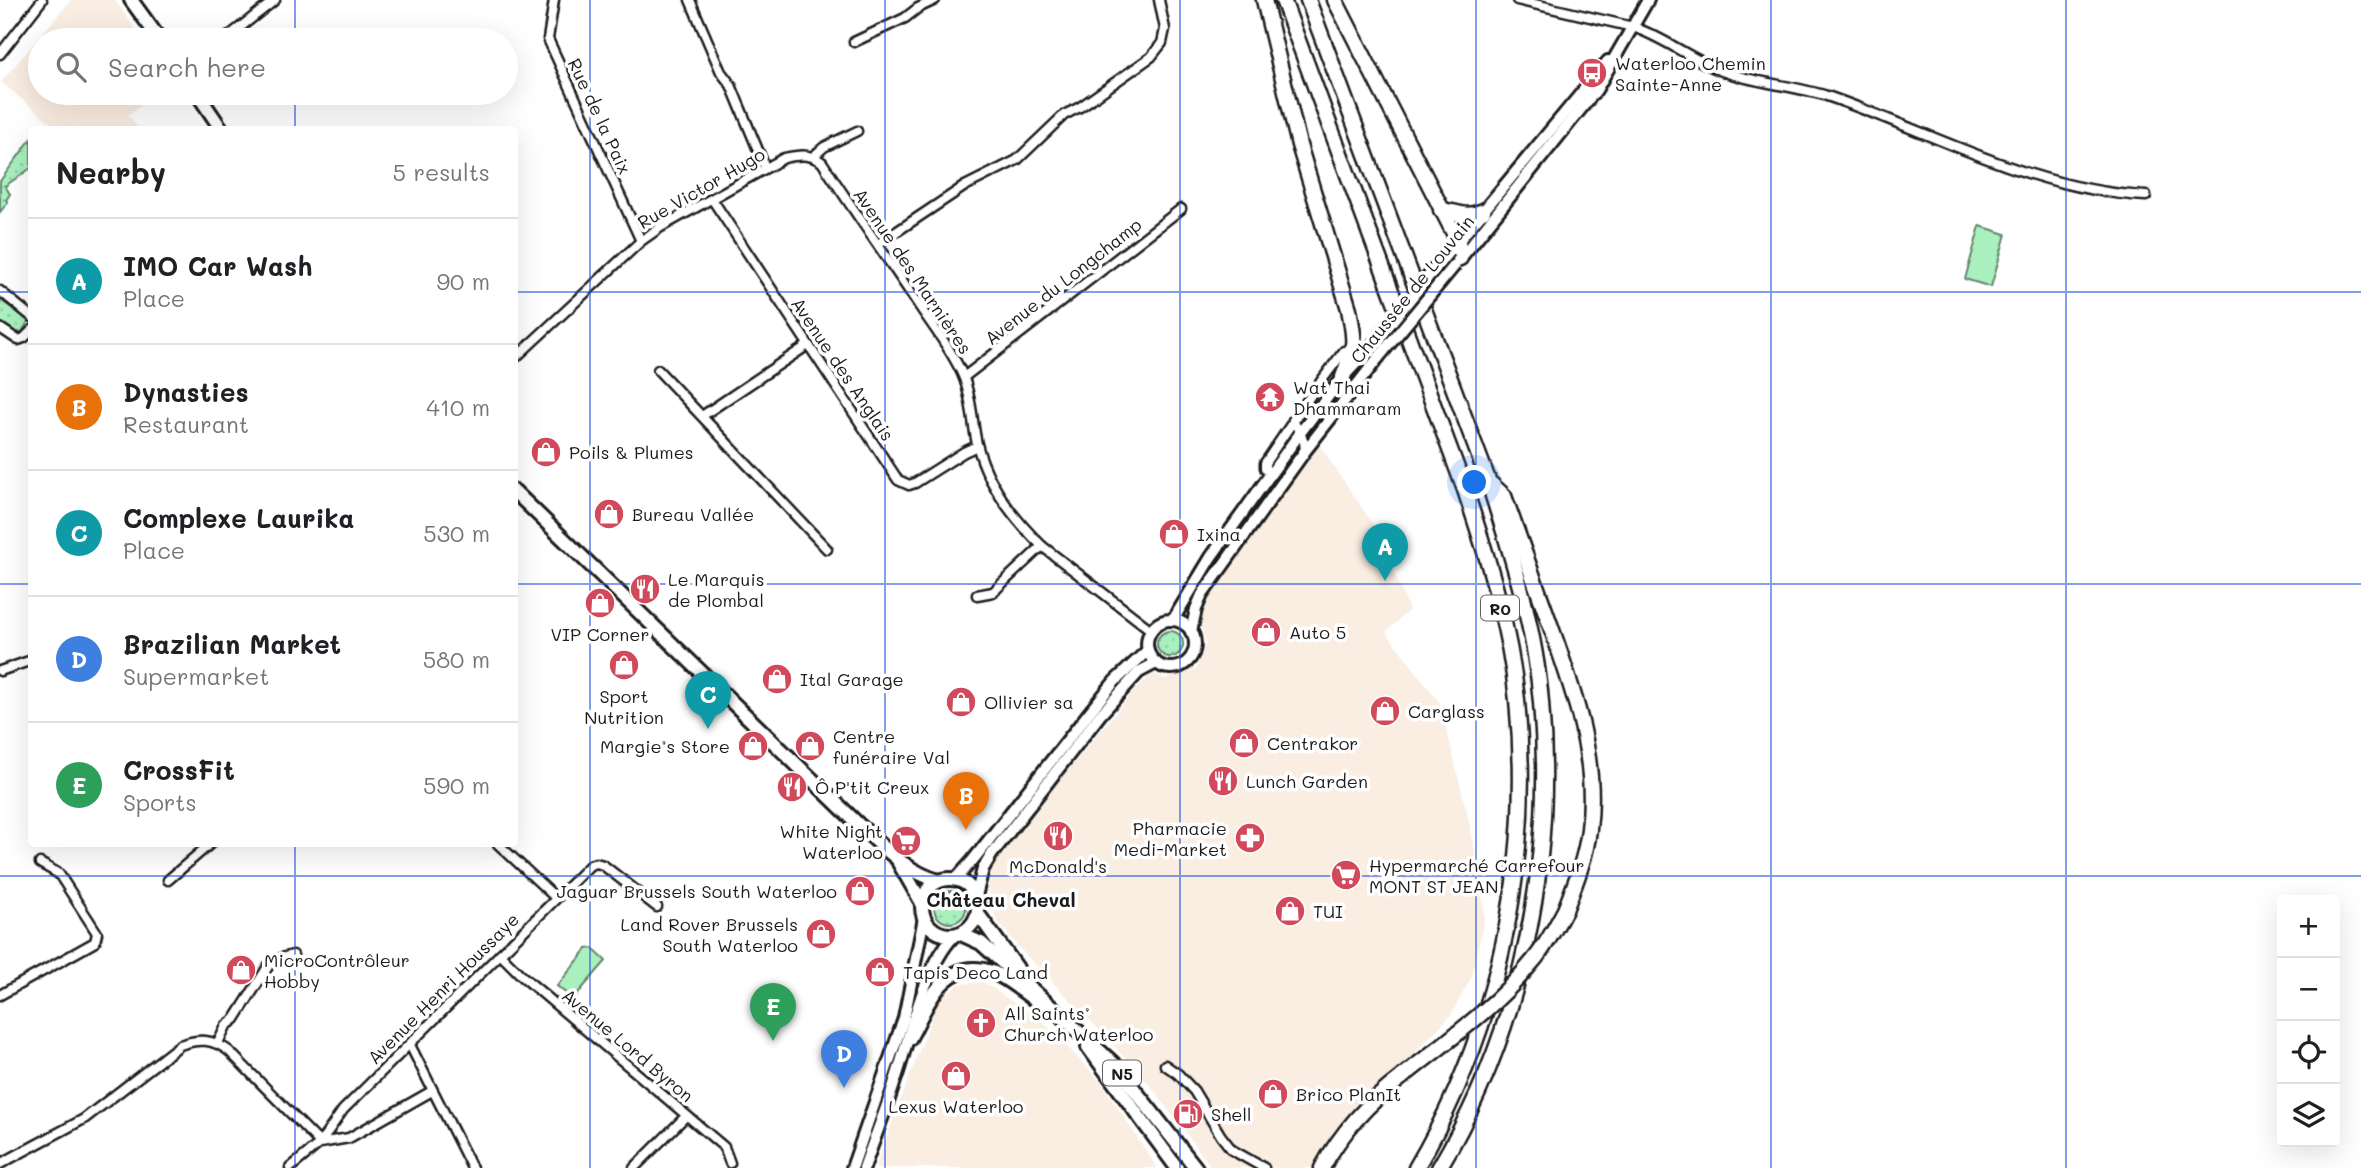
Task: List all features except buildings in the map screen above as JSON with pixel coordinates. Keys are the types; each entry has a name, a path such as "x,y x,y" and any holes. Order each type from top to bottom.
{"highway":[{"path":"1264,0 1299,145 1351,321 1354,345 1343,377"},
{"name":"R0","path":"1283,0 1465,490 1486,555 1504,625 1517,698 1523,774 1520,848 1507,932 1486,1012 1466,1066 1429,1147 1416,1168"},
{"name":"R0","path":"1308,0 1488,480 1511,553 1529,625 1541,701 1544,770 1541,857 1531,927 1510,1010 1483,1080 1439,1168"},
{"path":"1335,0 1441,210 1455,254"},
{"path":"1441,210 1468,216 1483,211"},
{"path":"1322,1168 1335,1144 1359,1115 1502,995 1533,962 1565,910 1580,872 1589,829 1591,785 1584,730 1572,684 1504,496 1488,480"}],"main road":[{"path":"131,0 151,28"},
{"name":"Chaussée de Louvain","path":"1173,620 1211,557 1343,377 1455,254 1596,90 1648,0"},
{"name":"Chaussée de Louvain","path":"1191,632 1202,595 1305,451 1378,358 1455,254 1483,211 1623,43"},
{"path":"205,105 219,126"},
{"path":"518,495 897,859 922,876 939,881 956,879 971,888 976,895"},
{"name":"Chaussée de Louvain","path":"1228,559 1233,542 1252,516 1253,509 1247,507"},
{"path":"1173,620 1180,622 1191,632 1195,644 1191,657 1174,668 1156,663 1148,650 1151,630 1164,621 1173,620"},
{"path":"956,879 974,860 1115,681 1148,650"},
{"path":"976,895 978,880 992,854 1117,696 1139,672 1156,663"},
{"path":"897,859 922,903"},
{"path":"852,1168 904,1018 923,918 922,903 925,894 939,881"},
{"name":"N5","path":"976,895 978,914 1027,982"},
{"path":"864,1168 939,957 945,945 975,922 978,914"},
{"name":"N5","path":"923,918 938,933 958,935 981,943 1027,982 1115,1065 1196,1168"},
{"path":"908,1039 937,987 946,978 970,968 994,973 1062,1017"},
{"name":"N5","path":"1076,1031 1177,1168"}],"street":[{"path":"0,54 42,0"},
{"path":"239,28 275,0"},
{"name":"Rue de la Paix","path":"554,0 548,39 641,242"},
{"path":"690,0 721,72 731,85 765,167"},
{"path":"854,42 905,18 934,0"},
{"path":"878,244 965,186 1017,160 1065,115 1151,57 1162,43 1165,29 1159,0"},
{"path":"1517,0 1651,33 1704,64 1730,74 1824,96 2078,189 2146,196"},
{"name":"Rue Victor Hugo","path":"518,355 641,242 661,228 765,167 795,155 814,156 824,147 858,131"},
{"name":"Avenue des Marnières","path":"814,156 822,162 878,244 964,377 977,446 996,490 1019,522 1042,546 1151,630"},
{"name":"Avenue des Anglais","path":"712,199 898,480 903,484 915,484 977,446"},
{"name":"Avenue du Longchamp","path":"964,377 1181,209"},
{"path":"0,292 28,314"},
{"path":"0,328 18,340 28,334"},
{"path":"702,416 808,345"},
{"path":"1270,474 1265,463 1344,351"},
{"path":"658,370 827,549"},
{"path":"1293,420 1305,451"},
{"path":"977,595 993,592 1042,546"},
{"path":"0,671 28,661"},
{"path":"168,880 206,847"},
{"path":"501,847 556,898"},
{"path":"0,995 95,942 97,938 97,933 59,874 40,863"},
{"name":"Avenue Henri Houssaye","path":"290,1168 320,1143 343,1110 590,865 603,865 657,907"},
{"name":"Avenue Lord Byron","path":"500,954 522,976 724,1147 730,1163"},
{"path":"218,1043 226,1026 235,1019 269,965 293,955"},
{"path":"0,1164 84,1119 180,1045 199,1040 218,1043 320,1143"},
{"path":"410,1045 472,1168"},
{"path":"1165,1065 1194,1091 1232,1150 1264,1168"},
{"name":"Avenue Henri Houssaye","path":"320,1143 349,1138 432,1091"},
{"path":"634,1168 686,1116"}],"shaded area":[{"path":"71,0 115,0 135,28 47,28"},
{"path":"28,50 28,104 1,82"},
{"path":"29,105 141,105 128,115 137,126 54,126"},
{"path":"1318,443 1379,533 1409,610 1386,632 1440,703 1471,829 1484,921 1471,978 1451,1015 1324,1147 1315,1168 1212,1168 1150,1085 1019,948 998,922 991,906 988,888 993,863 1010,840 1133,692 1153,673 1165,679 1196,669 1206,643 1199,620 1206,598"},
{"path":"983,982 1044,1023 1101,1082 1157,1168 875,1168 938,1001 959,984"}],"green space":[{"path":"28,143 28,170 5,186 10,194 6,200 8,202 0,212 0,181"},
{"path":"1980,226 2006,234 1991,287 1965,279"},
{"path":"0,300 28,319 22,332 14,332 0,322"},
{"path":"1170,631 1179,635 1183,644 1179,653 1170,657 1161,653 1157,644 1161,635"},
{"path":"950,891 961,896 966,907 961,918 950,923 939,918 934,907 939,896"},
{"path":"592,948 606,961 573,999 557,986 587,949"}],"place":[{"name":"Waterloo Chemin Sainte-Anne","path":"1592,73"},
{"name":"Wat Thai Dhammaram","path":"1270,397"},
{"name":"Poils & Plumes","path":"546,452"},
{"name":"Bureau Vallée","path":"609,514"},
{"name":"Ixina","path":"1174,534"},
{"name":"IMO Car Wash","path":"1385,581"},
{"name":"Le Marquis de Plombal","path":"645,589"},
{"name":"VIP Corner","path":"600,603"},
{"name":"Auto 5","path":"1266,632"},
{"name":"Sport Nutrition","path":"624,665"},
{"name":"Ital Garage","path":"777,679"},
{"name":"Ollivier sa","path":"961,702"},
{"name":"Carglass","path":"1385,711"},
{"name":"Complexe Laurika","path":"708,729"},
{"name":"Centrakor","path":"1244,743"},
{"name":"Margie’s Store","path":"753,746"},
{"name":"Centre funéraire Val","path":"810,746"},
{"name":"Lunch Garden","path":"1223,781"},
{"name":"Ô P'tit Creux","path":"792,787"},
{"name":"Dynasties","path":"966,830"},
{"name":"McDonald's","path":"1058,836"},
{"name":"Pharmacie Medi-Market","path":"1250,838"},
{"name":"White Night Waterloo","path":"906,841"},
{"name":"Hypermarché Carrefour MONT ST JEAN","path":"1346,875"},
{"name":"Jaguar Brussels South Waterloo","path":"860,891"},
{"name":"TUI","path":"1290,911"},
{"name":"Land Rover Brussels South Waterloo","path":"821,934"},
{"name":"MicroContrôleur Hobby","path":"241,970"},
{"name":"Tapis Deco Land","path":"880,972"},
{"name":"All Saints’ Church Waterloo","path":"981,1023"},
{"name":"CrossFit","path":"773,1041"},
{"name":"Lexus Waterloo","path":"956,1076"},
{"name":"Brazilian Market","path":"844,1088"},
{"name":"Brico PlanIt","path":"1273,1094"},
{"name":"Shell","path":"1188,1114"}],"district":[{"name":"Château Cheval","path":"1001,899"}]}
